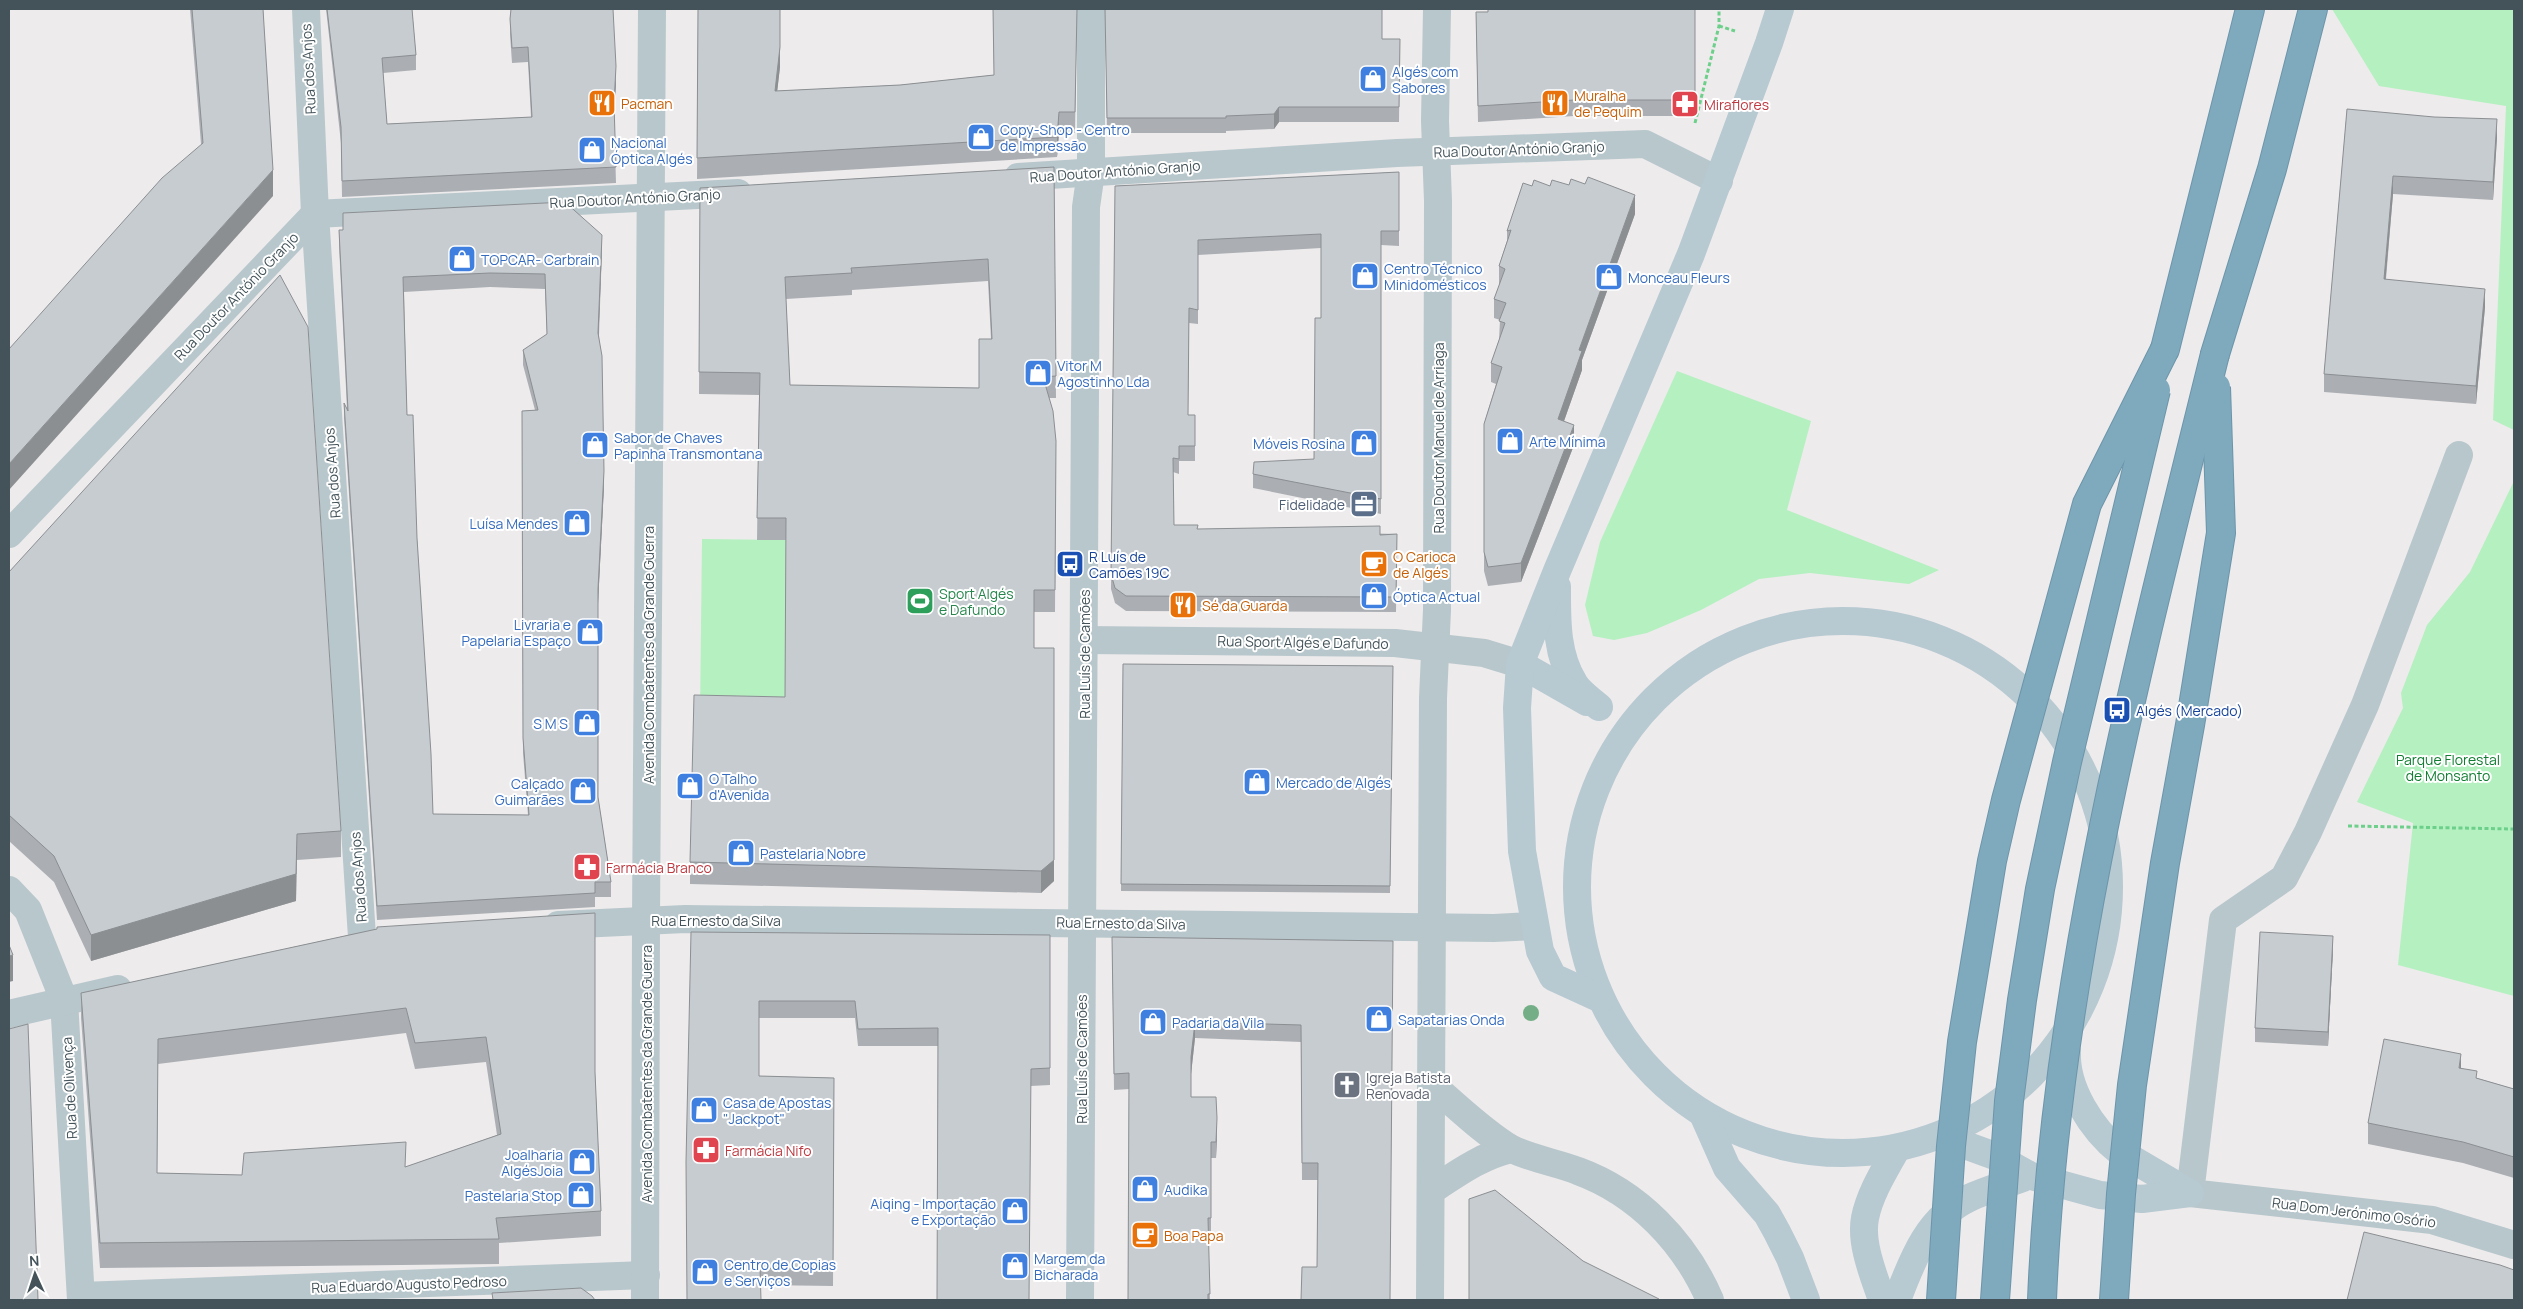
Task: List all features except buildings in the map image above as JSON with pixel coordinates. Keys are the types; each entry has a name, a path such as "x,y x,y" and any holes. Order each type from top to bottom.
{"highway":[{"path":"1995,1300 2009,1101 2022,1000 2040,889 2067,762 2165,349 2250,9"},
{"path":"2042,1300 2059,1088 2067,1023 2092,875 2123,734 2215,354 2272,169 2313,9"},
{"path":"1942,1300 1951,1146 1962,1042 1992,861 2006,800 2087,504 2165,349"},
{"path":"2114,1300 2120,1194 2132,1086 2165,863 2190,725 2221,533 2215,354"}],"street":[{"name":"Rua dos Anjos","path":"306,9 315,214 362,937"},
{"name":"Avenida Combatentes da Grande Guerra","path":"646,1288 646,920 652,9"},
{"name":"Rua Luís de Camões","path":"1080,1300 1086,207 1090,172 1090,9"},
{"name":"Rua Doutor Manuel de Arriaga","path":"1430,1300 1432,1190 1432,708 1435,647 1438,201 1436,152 1437,9"},
{"path":"1601,999 1553,977 1540,951 1525,878 1521,836 1517,708 1520,664 1557,571 1685,270 1719,181 1780,9"},
{"name":"Rua Doutor António Granjo","path":"993,178 1436,152 1645,144 1719,181"},
{"name":"Rua Doutor António Granjo","path":"9,534 315,214 759,191"},
{"path":"2190,1193 2223,920 2284,878 2308,832 2366,705 2459,455"},
{"path":"1557,571 1557,624 1562,656 1574,684 1599,707"},
{"path":"1816,623 1870,623 1906,629 1957,647 2003,675 2044,712 2075,756 2094,797 2106,840 2110,894 2107,930 2093,982 2068,1031 2043,1064 2012,1093 1978,1117 1940,1136 1897,1148 1864,1152 1830,1153 1764,1142 1733,1130 1704,1114 1672,1091 1644,1064 1620,1034 1601,999 1585,952 1580,928 1576,878 1580,845 1590,805 1610,759 1623,738 1655,699 1690,670 1729,648 1780,630 1816,623"},
{"name":"Rua Sport Algés e Dafundo","path":"1084,640 1395,643 1484,653 1520,664"},
{"path":"1520,664 1574,697 1599,707 1622,711 1655,699"},
{"name":"Rua de Olivença","path":"9,890 28,910 64,1000 81,1298"},
{"name":"Rua Ernesto da Silva","path":"528,927 646,920 1432,927 1534,926"},
{"path":"333,943 362,937 391,935"},
{"path":"9,1014 141,984"},
{"path":"2068,1031 2066,1067 2089,1117 2120,1152 2190,1193"},
{"path":"1432,1086 1488,1133 1511,1149 1583,1172 1603,1181 1625,1195 1654,1218 1681,1248 1702,1282 1710,1300"},
{"path":"1704,1114 1727,1168 1767,1214 1777,1232 1790,1258 1806,1300"},
{"path":"1940,1136 1995,1156 2031,1176 2100,1195 2142,1199 2190,1193"},
{"path":"1882,1300 1868,1250 1865,1218 1876,1186 1897,1148"},
{"path":"1432,1190 1475,1162 1492,1154 1511,1149"},
{"path":"1898,1300 1915,1252 1938,1222 1967,1199 2031,1176"},
{"name":"Rua Dom Jerónimo Osório","path":"2190,1193 2432,1220 2514,1245"},
{"name":"Rua Eduardo Augusto Pedroso","path":"81,1298 646,1288"}],"path":[{"path":"1695,123 1719,26 1719,9"},
{"path":"1719,26 1743,34"},
{"path":"2308,832 2357,825 2514,829"}],"green space":[{"path":"2332,9 2514,9 2514,430 2493,420 2506,106 2379,86"},
{"path":"1677,371 1811,421 1787,510 1939,570 1909,584 1810,573 1759,579 1701,610 1647,633 1614,640 1593,636 1585,605 1600,542"},
{"name":"Parque Florestal de Monsanto","path":"2514,481 2514,996 2398,965 2413,823 2357,802 2403,708 2401,693 2427,625 2470,572"},
{"path":"702,539 786,540 785,711 700,717"}],"place":[{"name":"Algés com Sabores","path":"1373,79"},
{"name":"Pacman","path":"602,103"},
{"name":"Muralha de Pequim","path":"1555,103"},
{"name":"Miraflores","path":"1685,104"},
{"name":"Copy-Shop - Centro de Impressão","path":"981,137"},
{"name":"Nacional Óptica Algés","path":"592,150"},
{"name":"TOPCAR- Carbrain","path":"462,259"},
{"name":"Centro Técnico Minidomésticos","path":"1365,276"},
{"name":"Monceau Fleurs","path":"1609,277"},
{"name":"Vitor M Agostinho Lda","path":"1038,373"},
{"name":"Arte Mínima","path":"1510,441"},
{"name":"Móveis Rosina","path":"1364,443"},
{"name":"Sabor de Chaves Papinha Transmontana","path":"595,445"},
{"name":"Fidelidade","path":"1364,504"},
{"name":"Luísa Mendes","path":"577,523"},
{"name":"R Luís de Camões 19C","path":"1070,564"},
{"name":"O Carioca de Algés","path":"1374,564"},
{"name":"Óptica Actual","path":"1374,596"},
{"name":"Sport Algés e Dafundo","path":"920,601"},
{"name":"Sé da Guarda","path":"1183,605"},
{"name":"Livraria e Papelaria Espaço","path":"590,632"},
{"name":"Algés (Mercado)","path":"2117,710"},
{"name":"S M S","path":"587,723"},
{"name":"Mercado de Algés","path":"1257,782"},
{"name":"O Talho d'Avenida","path":"690,786"},
{"name":"Calçado Guimarães","path":"583,791"},
{"name":"Pastelaria Nobre","path":"741,853"},
{"name":"Farmácia Branco","path":"587,867"},
{"name":"Sapatarias Onda","path":"1379,1019"},
{"name":"Padaria da Vila","path":"1153,1022"},
{"name":"Igreja Batista Renovada","path":"1347,1085"},
{"name":"Casa de Apostas \"Jackpot\"","path":"704,1110"},
{"name":"Farmácia Nifo","path":"706,1150"},
{"name":"Joalharia AlgésJoia","path":"582,1162"},
{"name":"Audika","path":"1145,1189"},
{"name":"Pastelaria Stop","path":"581,1195"},
{"name":"Aiqing - Importação e Exportação","path":"1015,1211"},
{"name":"Boa Papa","path":"1145,1235"},
{"name":"Margem da Bicharada","path":"1015,1266"},
{"name":"Centro de Copias e Serviços","path":"705,1272"}]}
